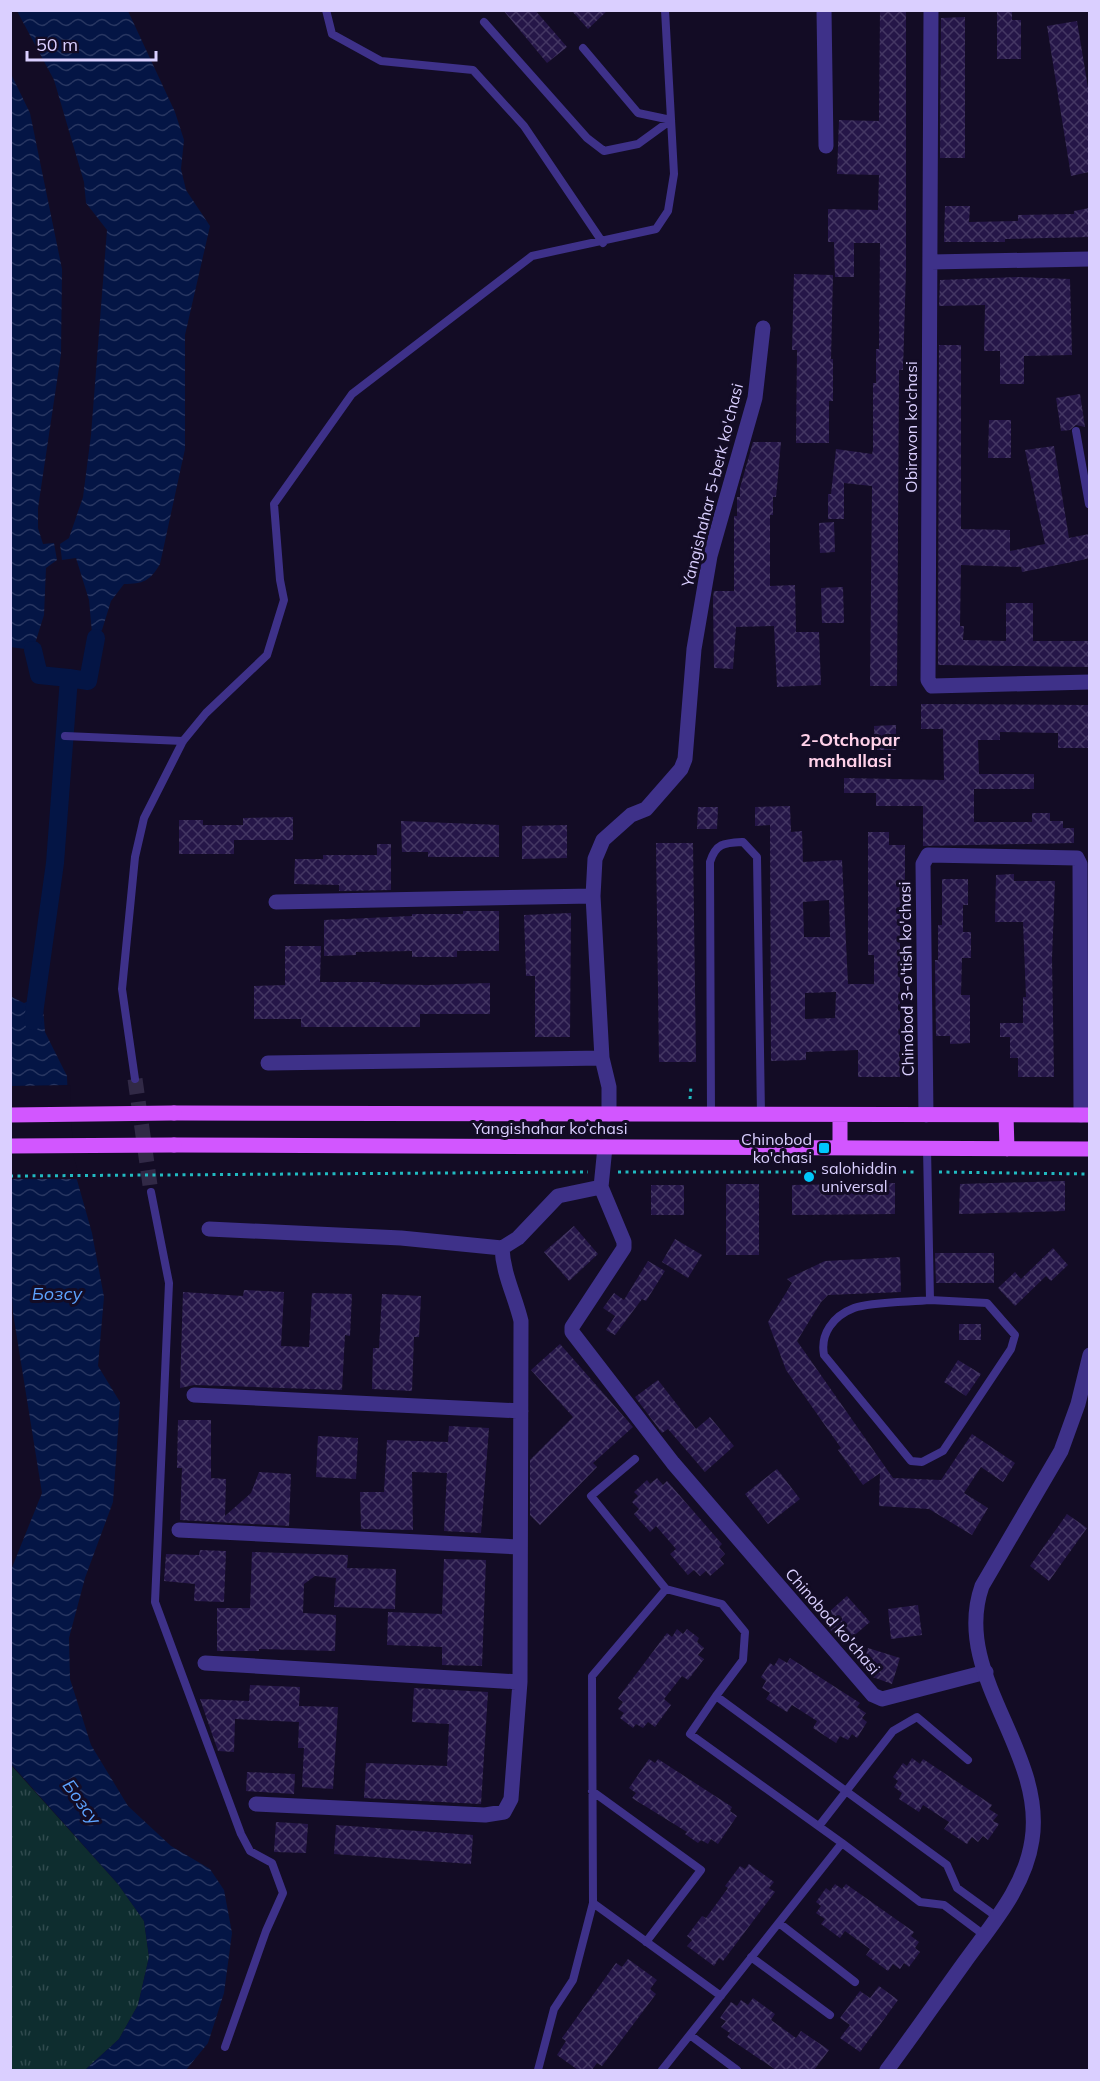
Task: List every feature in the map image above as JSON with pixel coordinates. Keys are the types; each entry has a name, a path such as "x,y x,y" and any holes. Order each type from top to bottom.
{"main road":[{"name":"Yangishahar ko‘chasi","path":"10,1114 1085,1115"},
{"path":"840,1115 840,1148"},
{"path":"1006,1115 1007,1149"},
{"name":"Yangishahar ko‘chasi","path":"10,1146 174,1144 1089,1149"}],"street":[{"path":"824,10 826,146"},
{"name":"Obiravon ko'chasi","path":"931,10 928,680 932,686 1089,682"},
{"path":"931,262 1089,259"},
{"name":"Yangishahar 5-berk ko'chasi","path":"609,1114 609,1087 602,1058 593,896 595,859 603,840 632,815 645,809 681,769 685,759 694,649 710,556 755,398 763,328"},
{"name":"Chinobod 3-o'tish ko'chasi","path":"926,1115 922,864 928,855 1077,858 1080,864 1085,1115"},
{"path":"276,902 593,896"},
{"path":"268,1063 602,1058"},
{"name":"Chinobod ko'chasi","path":"605,1147 602,1180 624,1242 624,1248 572,1327 572,1332 647,1431 873,1695 882,1699 986,1672"},
{"path":"209,1229 400,1238 501,1248 518,1238 558,1197 602,1180"},
{"path":"256,1804 485,1815 504,1812 511,1799 520,1682 521,1321 515,1297 505,1275 501,1248"},
{"path":"887,2070 997,1917 1025,1868 1033,1839 1034,1814 1024,1772 986,1672 975,1632 975,1611 979,1594 1061,1451 1078,1404 1089,1355"},
{"path":"194,1395 521,1410"},
{"path":"179,1530 520,1547"},
{"path":"205,1663 520,1682"}],"lane":[{"path":"326,10 332,34 381,61 473,70 524,126 603,243"},
{"path":"135,1079 122,989 135,857 144,818 183,741 206,713 267,655 284,600 280,580 274,504 352,394 532,256 603,243 656,229 668,212 674,174 665,10"},
{"path":"484,22 587,138 604,151 638,144 671,120"},
{"path":"584,48 638,112 671,120"},
{"path":"1076,431 1086,467 1089,504"},
{"path":"65,736 183,741"},
{"path":"711,1114 710,862 714,849 722,843 743,842 757,857 761,1114"},
{"path":"927,1148 930,1300"},
{"path":"151,1192 169,1283 155,1602 241,1834 250,1851 272,1863 283,1893 266,1930 225,2047"},
{"path":"930,1300 987,1303 1015,1335 1011,1349 943,1451 922,1462 911,1461 900,1450 824,1355 822,1343 826,1329 854,1308 930,1300"},
{"path":"635,1459 591,1496 666,1589 722,1605 745,1632 743,1660 690,1734 920,1902 944,1905 984,1935"},
{"path":"538,2070 554,2009 573,1980 593,1903 592,1676 666,1589"},
{"path":"716,1696 947,1865 957,1888 997,1917"},
{"path":"819,1826 893,1731 917,1717 968,1760"},
{"path":"592,1791 700,1870 646,1942"},
{"path":"662,2070 842,1843"},
{"path":"593,1903 721,1996"},
{"path":"779,1923 855,1982"},
{"path":"751,1957 830,2015"},
{"path":"690,2035 737,2070"}],"path":[{"path":"10,1176 602,1180 927,1172 1089,1174"}],"green space":[{"path":"10,1764 118,1884 144,1921 149,1957 138,2005 119,2039 85,2070 11,2070"}],"water":[{"path":"17,11 128,11 175,112 184,140 181,169 186,190 210,226 185,335 185,449 160,564 145,580 124,584 111,601 102,630 96,638 92,633 89,600 76,558 62,560 60,544 69,538 83,497 91,435 107,230 86,203 84,182 54,80"},
{"path":"11,74 30,113 62,269 61,354 38,508 38,528 43,544 54,543 57,560 46,568 44,615 33,650 10,647"},
{"name":"Бозсу","path":"10,996 24,1003 42,996 45,1032 67,1076 70,1155 92,1233 104,1297 98,1366 120,1402 113,1502 85,1578 69,1638 70,1679 91,1745 128,1806 171,1846 210,1869 224,1890 232,1933 224,1993 208,2043 186,2070 85,2070 119,2039 138,2005 149,1957 144,1921 118,1884 11,1764 11,1570 42,1493 13,1313 10,1264"}],"pier":[{"path":"70,1085 73,1154 80,1179 10,1179 11,1086"}],"building":[{"path":"503,10 535,10 567,47 547,63"},
{"path":"571,10 608,10 588,29"},
{"path":"880,10 906,10 906,270 903,370 899,370 897,686 870,686 872,486 844,483 844,519 828,519 828,494 831,494 836,449 872,454 873,450 873,383 876,383 876,349 879,349 880,243 854,243 854,277 835,277 834,242 828,242 828,209 878,210 879,175 837,174 839,120 879,121"},
{"path":"997,10 1012,10 1012,20 1021,20 1021,59 997,59"},
{"path":"965,17 965,158 940,158 941,18"},
{"path":"1077,21 1089,94 1089,172 1071,176 1047,26"},
{"path":"945,206 970,206 969,222 1018,221 1018,215 1074,214 1074,211 1089,208 1089,237 1005,239 1005,242 944,242"},
{"path":"794,274 833,275 831,359 833,359 833,401 829,401 829,443 796,443 797,350 792,350"},
{"path":"1018,277 1070,279 1072,355 1024,356 1024,384 1000,384 1000,351 984,351 985,305 939,306 940,280"},
{"path":"939,345 961,345 961,529 1010,530 1010,551 1045,544 1025,450 1054,446 1069,538 1089,534 1089,558 1082,560 1022,572 1021,567 961,565 960,626 964,626 963,640 1006,641 1006,603 1033,603 1033,641 1089,641 1089,667 938,665"},
{"path":"1080,394 1085,427 1076,425 1070,430 1061,431 1056,398"},
{"path":"989,420 1011,420 1011,458 988,458"},
{"path":"753,442 781,442 776,497 773,497 773,515 770,515 770,586 795,585 796,632 819,632 821,685 777,687 774,626 736,627 733,669 714,668 714,591 734,591 734,516 737,516 737,497 740,497 740,488"},
{"path":"834,522 835,552 820,553 819,523"},
{"path":"843,587 844,623 822,623 821,588"},
{"path":"921,704 1089,705 1089,748 1058,748 1058,733 1000,732 1000,740 978,740 979,774 1034,774 1034,789 974,789 974,822 1032,822 1032,813 1050,813 1050,821 1063,821 1063,828 1074,828 1074,843 923,846 923,806 876,806 876,793 844,793 844,778 944,780 943,729 921,729"},
{"path":"896,725 896,750 875,750 874,726"},
{"path":"790,806 791,832 802,831 803,862 842,860 848,984 874,984 874,955 868,955 868,832 889,832 889,845 905,845 905,937 900,937 900,1077 858,1077 858,1050 806,1052 806,1060 771,1061 770,825 755,826 755,807","holes":["829,900 830,937 804,937 803,902","836,992 835,1018 805,1019 805,993"]},
{"path":"698,807 718,807 717,829 697,829"},
{"path":"293,817 293,840 234,840 234,854 179,854 179,820 203,820 203,825 243,825 243,818"},
{"path":"401,821 499,825 499,857 428,857 428,852 402,852"},
{"path":"567,825 567,858 522,859 522,826"},
{"path":"656,843 693,843 696,1062 659,1062"},
{"path":"377,844 391,844 391,890 339,891 339,885 294,884 295,859 323,859 323,855 377,855"},
{"path":"1014,874 1014,881 1055,881 1052,958 1054,1077 1018,1077 1018,1058 1010,1058 1010,1037 1000,1037 1000,1023 1023,1023 1023,997 1026,997 1023,922 995,922 996,875"},
{"path":"942,879 968,879 968,905 963,905 963,932 971,932 971,958 962,958 961,995 970,995 970,1043 950,1044 950,1036 936,1036 935,960 938,960 938,925 942,925"},
{"path":"463,911 499,911 499,951 457,951 457,957 412,957 412,951 356,952 356,955 324,956 324,920 412,916 412,914 463,914"},
{"path":"571,913 570,1037 535,1037 535,976 526,976 524,915"},
{"path":"285,946 321,946 320,982 428,985 490,983 490,1014 420,1014 420,1027 301,1027 301,1019 254,1019 254,986 285,985"},
{"path":"1065,1181 1065,1211 959,1214 960,1184"},
{"path":"895,1183 895,1214 792,1215 792,1185"},
{"path":"726,1184 759,1184 759,1255 726,1255"},
{"path":"651,1185 684,1185 684,1215 651,1215"},
{"path":"574,1226 598,1254 569,1281 544,1252"},
{"path":"675,1239 702,1255 688,1278 662,1262"},
{"path":"1053,1248 1068,1265 1051,1281 1046,1276 1015,1306 998,1288 1015,1272 1021,1279"},
{"path":"935,1253 994,1253 994,1283 936,1283"},
{"path":"900,1257 901,1292 828,1295 821,1302 797,1341 893,1478 941,1480 972,1434 1015,1463 1003,1482 981,1467 964,1493 988,1508 972,1535 929,1509 879,1506 880,1473 863,1485 838,1450 841,1448 786,1370 768,1322 792,1283 787,1279 825,1261"},
{"path":"648,1261 665,1271 646,1301 642,1299 615,1335 606,1330 615,1316 603,1308 614,1293 624,1300"},
{"path":"244,1290 284,1292 281,1346 309,1347 312,1293 352,1294 350,1336 345,1335 342,1390 194,1385 180,1388 183,1292 243,1296"},
{"path":"382,1294 421,1296 419,1337 414,1337 412,1391 372,1389 373,1348 379,1348"},
{"path":"959,1324 981,1324 981,1340 959,1340"},
{"path":"560,1344 633,1427 593,1463 597,1467 540,1525 530,1515 530,1460 573,1417 531,1370"},
{"path":"958,1360 981,1374 966,1396 944,1382"},
{"path":"658,1380 696,1429 710,1417 734,1446 705,1472 668,1429 662,1433 635,1397"},
{"path":"178,1420 211,1420 211,1478 226,1479 225,1516 251,1493 259,1472 291,1474 289,1526 180,1520 182,1468 177,1468"},
{"path":"449,1426 489,1428 481,1533 444,1531 447,1473 412,1472 413,1530 361,1529 360,1492 384,1492 387,1440 448,1442"},
{"path":"318,1436 358,1438 356,1479 316,1477"},
{"path":"777,1469 800,1499 768,1524 745,1494"},
{"path":"657,1478 663,1485 667,1481 722,1544 719,1547 725,1554 720,1559 724,1564 710,1576 706,1571 700,1576 694,1570 688,1575 670,1554 676,1549 656,1526 650,1532 634,1514 639,1509 632,1502 638,1496 634,1492 647,1480 650,1484"},
{"path":"1067,1514 1087,1528 1049,1581 1030,1566"},
{"path":"200,1550 226,1551 224,1602 194,1601 195,1584 164,1581 166,1554 199,1555"},
{"path":"252,1552 348,1555 347,1568 396,1569 395,1609 334,1607 336,1578 315,1576 304,1584 303,1613 336,1615 335,1651 259,1649 259,1651 217,1651 217,1608 250,1608"},
{"path":"444,1559 486,1560 482,1666 442,1665 442,1647 387,1645 388,1612 442,1614"},
{"path":"847,1596 870,1622 843,1645 821,1619"},
{"path":"918,1605 922,1635 891,1639 888,1609"},
{"path":"677,1629 683,1634 687,1629 699,1638 697,1642 704,1648 698,1655 704,1659 688,1680 682,1676 664,1699 671,1705 655,1727 648,1722 643,1728 636,1724 633,1728 620,1718 624,1713 618,1709 623,1702 618,1698 667,1633 672,1637"},
{"path":"868,1648 900,1658 892,1684 870,1676 862,1667"},
{"path":"779,1658 787,1663 790,1658 860,1703 857,1707 866,1713 862,1718 867,1722 857,1738 852,1734 848,1740 840,1736 836,1743 813,1728 817,1721 792,1705 787,1712 766,1699 770,1693 762,1688 766,1681 761,1677 770,1663 774,1666"},
{"path":"250,1685 300,1687 299,1706 338,1707 333,1789 302,1787 304,1748 298,1748 299,1722 235,1719 234,1752 218,1751 200,1699 249,1701"},
{"path":"414,1688 488,1692 481,1804 364,1798 366,1763 447,1766 449,1724 412,1722"},
{"path":"912,1758 920,1764 923,1759 992,1805 989,1809 998,1815 993,1821 999,1824 988,1840 983,1836 978,1842 972,1837 967,1844 944,1829 949,1822 923,1805 919,1812 899,1799 902,1793 894,1787 898,1781 893,1777 903,1763 907,1766"},
{"path":"649,1759 655,1763 658,1759 732,1807 730,1811 737,1816 718,1844 711,1839 708,1844 701,1840 698,1843 685,1834 687,1832 632,1798 636,1793 629,1788"},
{"path":"247,1772 295,1774 294,1794 246,1791"},
{"path":"276,1822 308,1824 306,1853 274,1852"},
{"path":"336,1825 473,1835 471,1864 334,1854"},
{"path":"749,1864 774,1882 769,1888 775,1892 723,1961 719,1958 714,1966 687,1946 692,1940 687,1936 702,1916 706,1918 728,1888 725,1886 740,1866 745,1869"},
{"path":"835,1884 842,1889 846,1884 914,1932 911,1936 919,1942 915,1948 920,1952 909,1967 904,1963 900,1969 893,1964 888,1971 866,1955 870,1949 845,1931 840,1938 821,1924 825,1919 816,1913 821,1906 816,1902 826,1888 830,1891"},
{"path":"628,1959 657,1980 650,1989 656,1994 602,2066 597,2063 592,2070 578,2070 557,2055 566,2041 562,2038 616,1963 622,1967"},
{"path":"879,1986 898,2000 860,2052 840,2038 850,2025 840,2018 860,1991 870,1998"},
{"path":"753,1998 775,2014 771,2020 796,2038 801,2031 829,2050 814,2070 776,2070 727,2037 730,2033 721,2027 726,2021 720,2018 731,2002 737,2006 741,2000 748,2005"}],"waterway":[{"path":"33,1021 55,863 69,678 88,681 96,638"},
{"path":"33,650 39,675 69,678"}],"tunnel":[{"path":"135,1079 151,1192"}],"place":[{"name":"Chinobod ko'chasi","path":"824,1148"},
{"name":"salohiddin universal","path":"809,1177"}],"district":[{"name":"2-Otchopar mahallasi","path":"850,750"}]}
